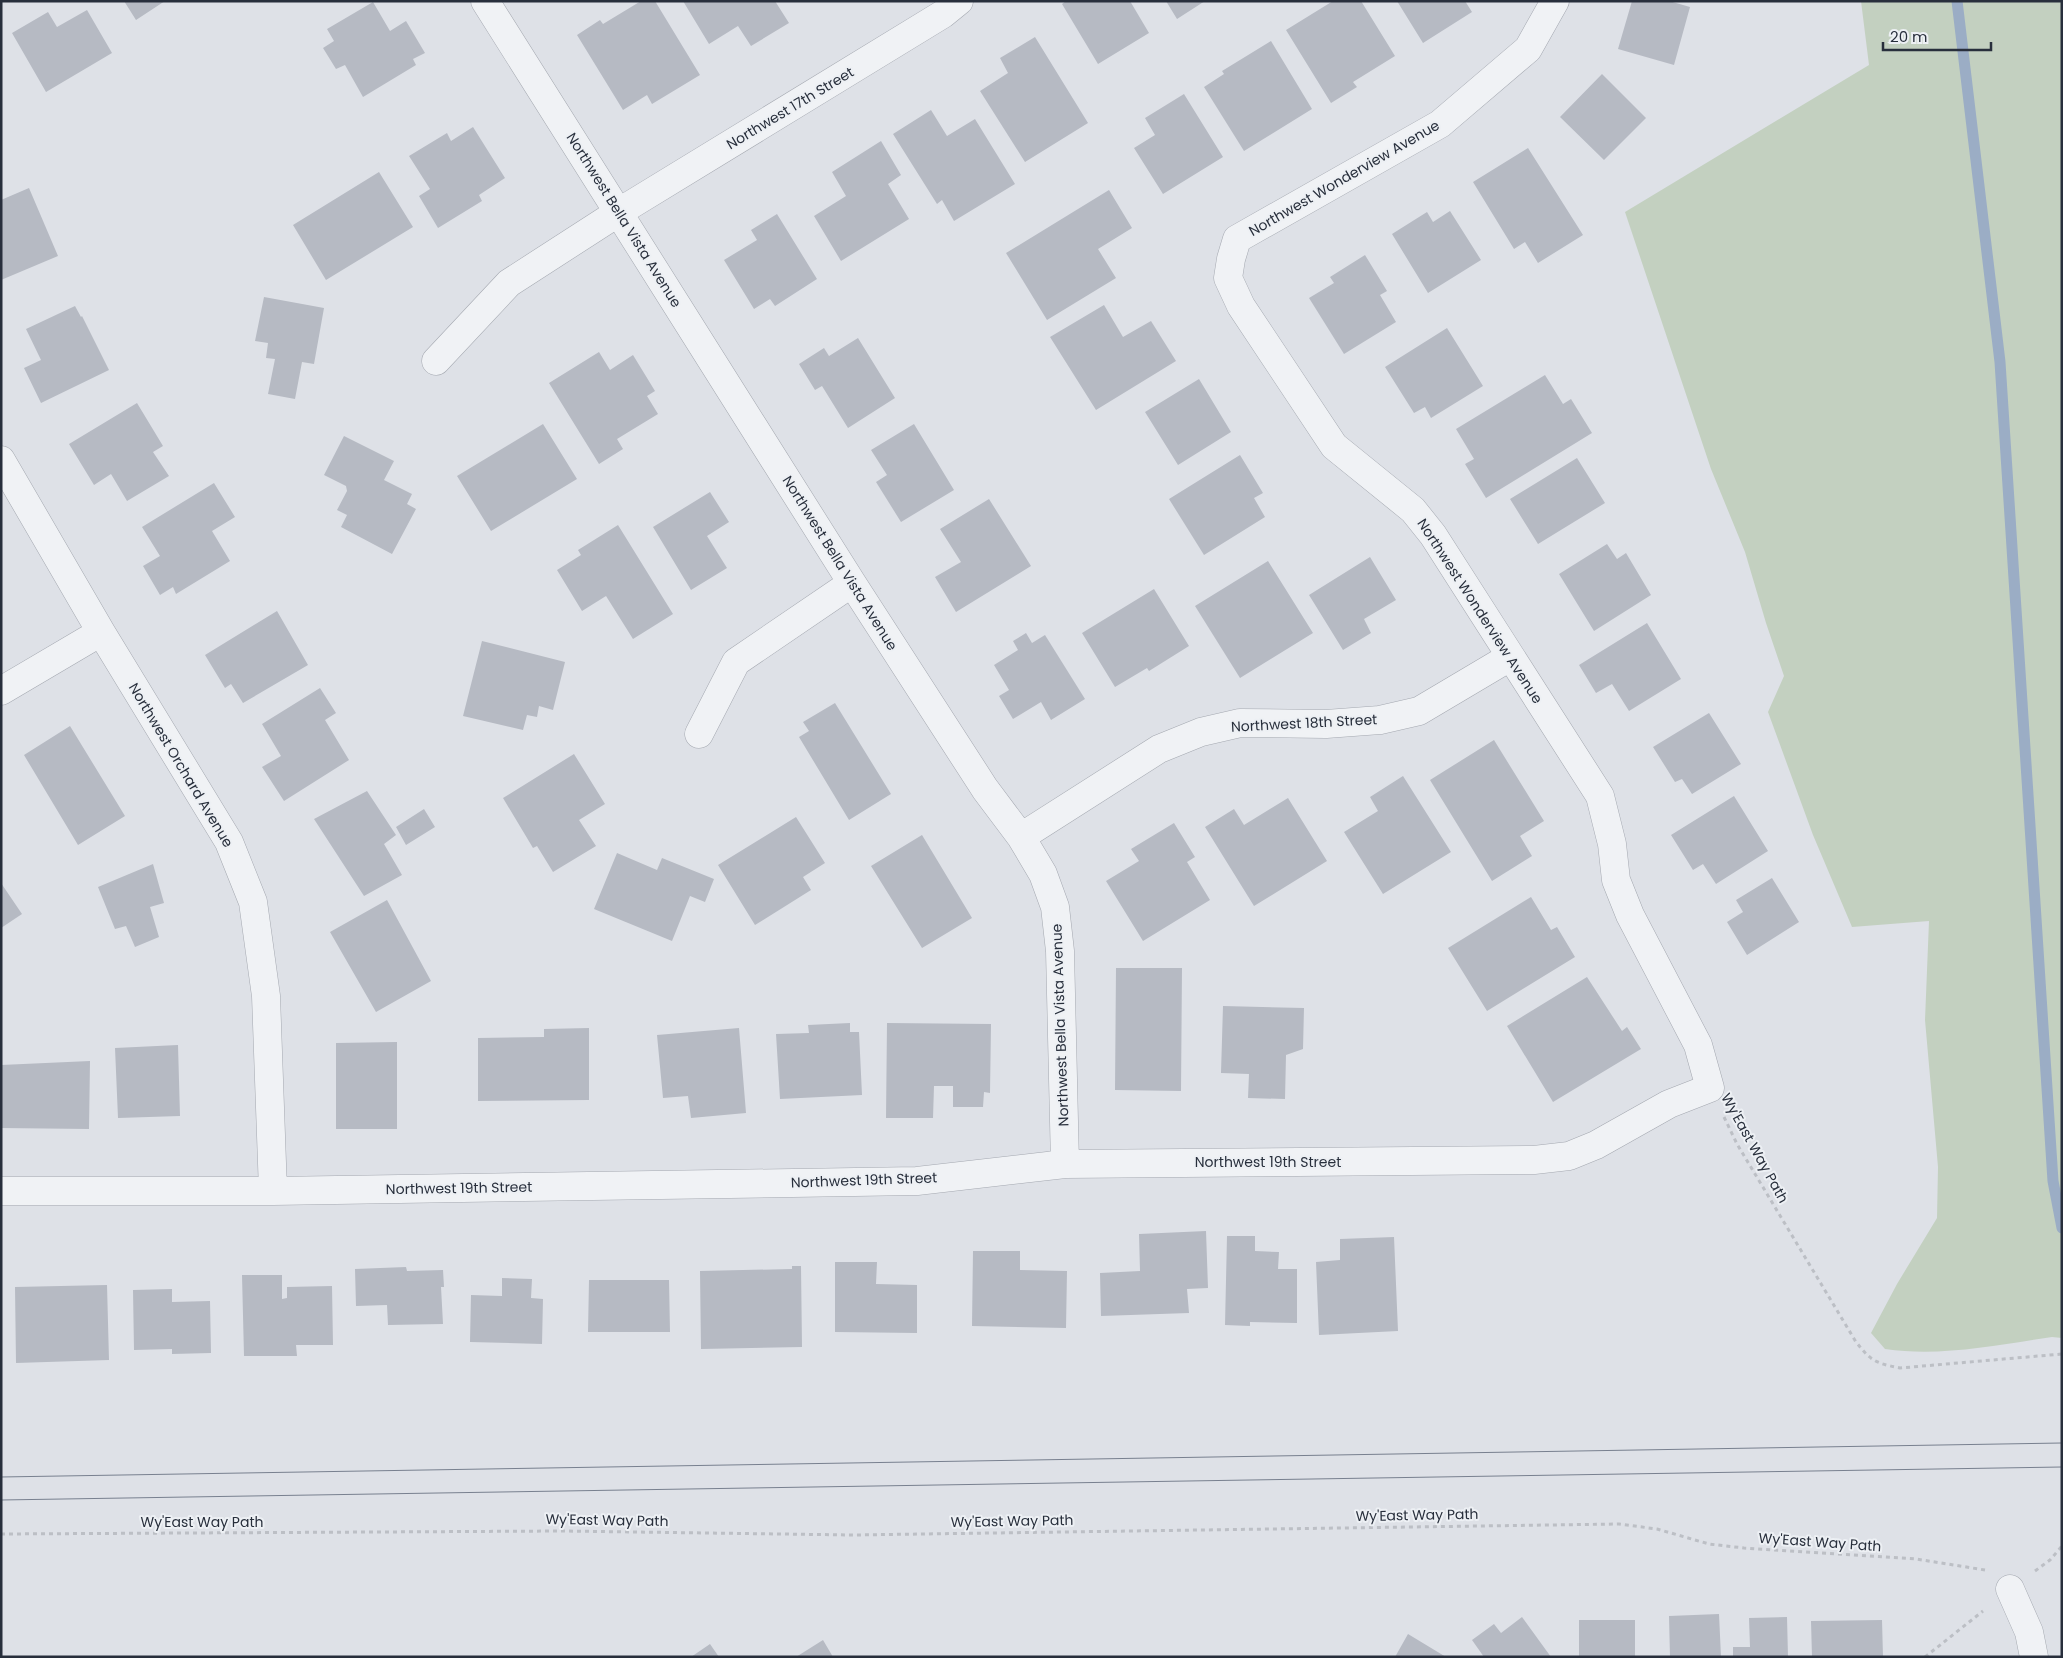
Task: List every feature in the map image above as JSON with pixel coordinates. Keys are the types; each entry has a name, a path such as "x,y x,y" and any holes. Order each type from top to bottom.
{"street":[{"name":"Northwest Bella Vista Avenue","path":"485,1 852,583 985,789 1021,837 1043,874 1055,907 1060,952 1065,1164"},
{"name":"Northwest 17th Street","path":"436,361 509,283 619,212 944,14 959,1"},
{"name":"Northwest Wonderview Avenue","path":"1555,1 1528,49 1440,124 1237,239 1228,278 1240,306 1334,446 1414,510 1433,535 1600,796 1612,844 1616,880 1630,915 1698,1045 1710,1088"},
{"name":"Northwest Orchard Avenue","path":"1,460 101,632 229,842 253,902 266,996 273,1191"},
{"path":"699,734 736,662 852,583"},
{"path":"1,690 101,632"},
{"name":"Northwest 18th Street","path":"1021,837 1159,749 1201,732 1240,723 1326,724 1380,720 1420,710 1510,657"},
{"name":"Northwest 19th Street","path":"1,1191 273,1191 917,1181 1065,1164 1534,1160 1569,1156 1596,1145 1669,1104 1710,1088"},
{"path":"2010,1588 2029,1632 2034,1657"}],"path":[{"name":"Wy'East Way Path","path":"1710,1088 1737,1144 1856,1342 1869,1358 1882,1364 1900,1368 2062,1354"},
{"name":"Wy'East Way Path","path":"1,1534 572,1531 853,1535 1619,1524 1657,1529 1709,1544 1916,1559 1998,1572 2010,1588"},
{"path":"1925,1657 2010,1588 2050,1560 2062,1546"}],"green space":[{"path":"1861,1 2062,1 2062,1338 2052,1337 1948,1351 1927,1352 1885,1349 1871,1333 1897,1284 1937,1218 1938,1167 1925,1020 1929,921 1852,927 1813,835 1768,712 1784,676 1745,552 1711,469 1625,212 1869,65"}],"building":[{"path":"124,1 165,1 136,20"},
{"path":"641,1 655,1 700,75 652,104 647,95 623,110 577,35 600,20 603,24"},
{"path":"683,1 775,1 789,23 751,46 738,26 709,44"},
{"path":"1066,1 1130,1 1149,33 1098,64 1062,4"},
{"path":"1166,1 1205,1 1177,19"},
{"path":"1333,1 1361,1 1395,56 1353,82 1357,87 1331,103 1286,30"},
{"path":"1397,1 1465,1 1472,12 1423,43"},
{"path":"1632,1 1669,1 1690,7 1674,65 1618,49"},
{"path":"373,2 390,31 406,21 425,53 413,59 416,65 363,97 345,65 336,69 323,48 334,41 327,29"},
{"path":"87,10 112,53 46,92 12,33 48,12 57,27"},
{"path":"1035,37 1088,123 1025,162 980,91 1008,73 1000,58"},
{"path":"1271,41 1312,109 1244,151 1204,87 1224,74 1222,71"},
{"path":"1602,74 1646,118 1604,160 1560,117"},
{"path":"1184,94 1223,157 1163,194 1134,148 1155,135 1145,118"},
{"path":"931,110 947,136 975,119 1015,184 954,221 942,200 937,204 893,134"},
{"path":"473,127 505,178 479,195 482,201 438,228 419,196 430,189 409,156 447,133 451,141"},
{"path":"881,141 901,175 888,184 909,219 841,261 814,216 846,196 832,172"},
{"path":"1528,148 1583,235 1538,263 1525,242 1514,249 1473,182"},
{"path":"379,172 413,227 326,280 293,225"},
{"path":"29,188 58,256 1,280 1,200"},
{"path":"1109,190 1132,228 1098,249 1116,278 1047,320 1006,253"},
{"path":"1450,211 1481,260 1428,293 1392,234 1427,212 1433,222"},
{"path":"777,214 817,279 775,306 770,299 754,309 724,260 757,240 751,230"},
{"path":"1365,255 1387,291 1380,295 1396,322 1344,354 1309,298 1334,283 1330,277"},
{"path":"264,297 324,308 314,364 302,362 295,399 268,394 275,359 266,358 268,343 255,341"},
{"path":"1104,305 1123,337 1151,321 1176,361 1096,410 1050,337"},
{"path":"75,306 109,370 41,403 24,368 41,360 26,329"},
{"path":"1447,328 1483,386 1431,418 1425,407 1414,413 1385,367"},
{"path":"858,338 895,398 848,428 822,386 815,390 799,364 824,348 829,356"},
{"path":"599,352 610,370 633,355 655,391 647,396 658,414 617,439 623,449 599,464 549,383"},
{"path":"1545,375 1563,404 1571,399 1592,433 1486,498 1465,464 1474,459 1456,429"},
{"path":"1199,379 1231,432 1178,465 1145,412"},
{"path":"137,403 163,446 153,452 169,476 127,501 111,474 94,485 69,444"},
{"path":"543,424 577,479 491,531 457,476"},
{"path":"914,424 954,490 901,522 876,482 887,475 871,450"},
{"path":"344,436 394,461 384,480 412,494 407,504 416,509 392,554 341,527 347,515 337,510 347,491 346,486 324,475"},
{"path":"1240,455 1263,493 1254,498 1265,517 1204,555 1169,499"},
{"path":"1577,458 1605,503 1538,544 1510,499"},
{"path":"214,483 235,517 212,531 230,561 176,594 173,587 160,595 143,566 160,556 142,527"},
{"path":"710,492 729,522 707,536 727,568 691,590 653,527"},
{"path":"989,499 1031,566 956,612 935,577 961,562 940,529"},
{"path":"618,525 673,614 633,639 606,596 582,611 557,570 581,555 578,550"},
{"path":"1607,544 1617,559 1626,553 1651,595 1594,631 1559,574"},
{"path":"1370,557 1396,600 1364,619 1371,633 1343,650 1309,595"},
{"path":"1268,561 1313,633 1240,678 1195,606"},
{"path":"1154,589 1189,646 1149,671 1147,668 1115,687 1082,633"},
{"path":"277,611 308,665 243,703 231,684 225,688 205,655"},
{"path":"1647,623 1681,679 1629,711 1612,684 1596,693 1579,665"},
{"path":"1026,633 1032,643 1045,635 1085,699 1051,720 1041,702 1013,719 999,696 1009,690 994,665 1018,650 1013,641"},
{"path":"482,641 565,662 553,710 539,706 537,717 527,715 523,730 463,716"},
{"path":"320,688 336,713 325,720 349,760 284,801 262,767 281,756 262,724"},
{"path":"835,703 891,794 849,820 799,737 809,731 803,722"},
{"path":"1709,713 1741,764 1692,794 1682,779 1675,782 1653,747"},
{"path":"70,726 125,816 78,845 24,755"},
{"path":"1494,740 1544,821 1520,836 1532,856 1492,881 1430,780"},
{"path":"574,754 605,804 579,820 596,846 553,872 537,846 533,848 503,798"},
{"path":"1403,776 1451,852 1383,894 1344,832 1378,811 1370,797"},
{"path":"367,791 396,835 384,844 402,875 364,896 314,819"},
{"path":"1734,796 1768,851 1716,884 1703,864 1693,870 1671,835"},
{"path":"1288,798 1327,861 1254,906 1205,827 1234,809 1244,825"},
{"path":"424,809 435,827 406,845 396,827"},
{"path":"796,817 825,863 803,877 811,890 755,925 718,865"},
{"path":"1174,823 1195,857 1187,862 1210,900 1143,941 1106,881 1139,861 1131,849"},
{"path":"922,835 972,918 922,948 871,866"},
{"path":"617,853 657,870 662,858 714,879 705,902 690,896 672,941 594,909"},
{"path":"153,864 164,903 150,907 159,937 135,947 126,926 115,929 98,887"},
{"path":"1772,878 1799,922 1747,955 1727,922 1743,912 1736,900"},
{"path":"1,883 22,914 1,928"},
{"path":"1531,897 1551,930 1557,927 1575,957 1487,1011 1448,948"},
{"path":"387,900 431,981 376,1012 330,932"},
{"path":"1116,968 1182,968 1181,1091 1115,1090"},
{"path":"1587,977 1622,1031 1627,1027 1641,1049 1553,1102 1507,1026"},
{"path":"1223,1006 1304,1008 1303,1049 1286,1055 1285,1099 1248,1098 1249,1074 1221,1073"},
{"path":"850,1023 850,1032 859,1032 862,1095 780,1099 776,1034 809,1033 808,1025"},
{"path":"887,1023 991,1024 990,1093 984,1092 983,1107 953,1107 953,1086 934,1086 933,1118 886,1118"},
{"path":"589,1028 589,1100 478,1101 478,1038 544,1037 544,1029"},
{"path":"739,1028 746,1113 691,1118 688,1096 663,1098 657,1035"},
{"path":"397,1042 397,1129 336,1129 336,1043"},
{"path":"178,1045 180,1116 118,1118 115,1048"},
{"path":"90,1061 89,1129 1,1128 1,1065"},
{"path":"1206,1231 1208,1288 1187,1289 1189,1313 1101,1316 1100,1273 1140,1271 1139,1234"},
{"path":"1227,1236 1255,1236 1255,1251 1279,1252 1278,1269 1297,1269 1297,1323 1250,1322 1250,1326 1225,1325"},
{"path":"1394,1237 1398,1331 1319,1335 1316,1262 1340,1260 1340,1239"},
{"path":"973,1251 1020,1251 1020,1270 1067,1271 1066,1328 972,1326"},
{"path":"835,1262 877,1262 876,1284 917,1285 917,1333 835,1332"},
{"path":"792,1266 801,1266 802,1347 701,1349 700,1271 792,1269"},
{"path":"406,1267 407,1271 443,1270 444,1287 441,1287 443,1324 388,1325 387,1305 356,1306 355,1269"},
{"path":"242,1275 282,1275 282,1299 287,1298 287,1287 332,1286 333,1345 296,1345 297,1356 244,1356"},
{"path":"502,1278 532,1279 531,1298 543,1299 542,1344 470,1342 471,1295 502,1296"},
{"path":"589,1280 669,1280 670,1332 588,1332"},
{"path":"107,1285 109,1360 16,1363 15,1287"},
{"path":"172,1289 172,1302 210,1301 211,1353 172,1354 172,1349 134,1350 133,1290"},
{"path":"1719,1614 1721,1657 1670,1657 1669,1616"},
{"path":"1522,1617 1551,1657 1484,1657 1472,1640 1494,1624 1501,1633"},
{"path":"1787,1617 1788,1657 1733,1657 1733,1647 1750,1647 1749,1618"},
{"path":"1579,1620 1635,1620 1635,1657 1579,1657"},
{"path":"1882,1620 1883,1657 1812,1657 1811,1621"},
{"path":"1408,1634 1446,1657 1395,1657"},
{"path":"823,1640 833,1657 796,1657"},
{"path":"710,1644 719,1657 691,1657"}],"waterway":[{"path":"1957,1 2000,362 2053,1181 2062,1228"}],"tram line":[{"path":"1,1477 2062,1443"},
{"path":"1,1500 2062,1467"}]}
